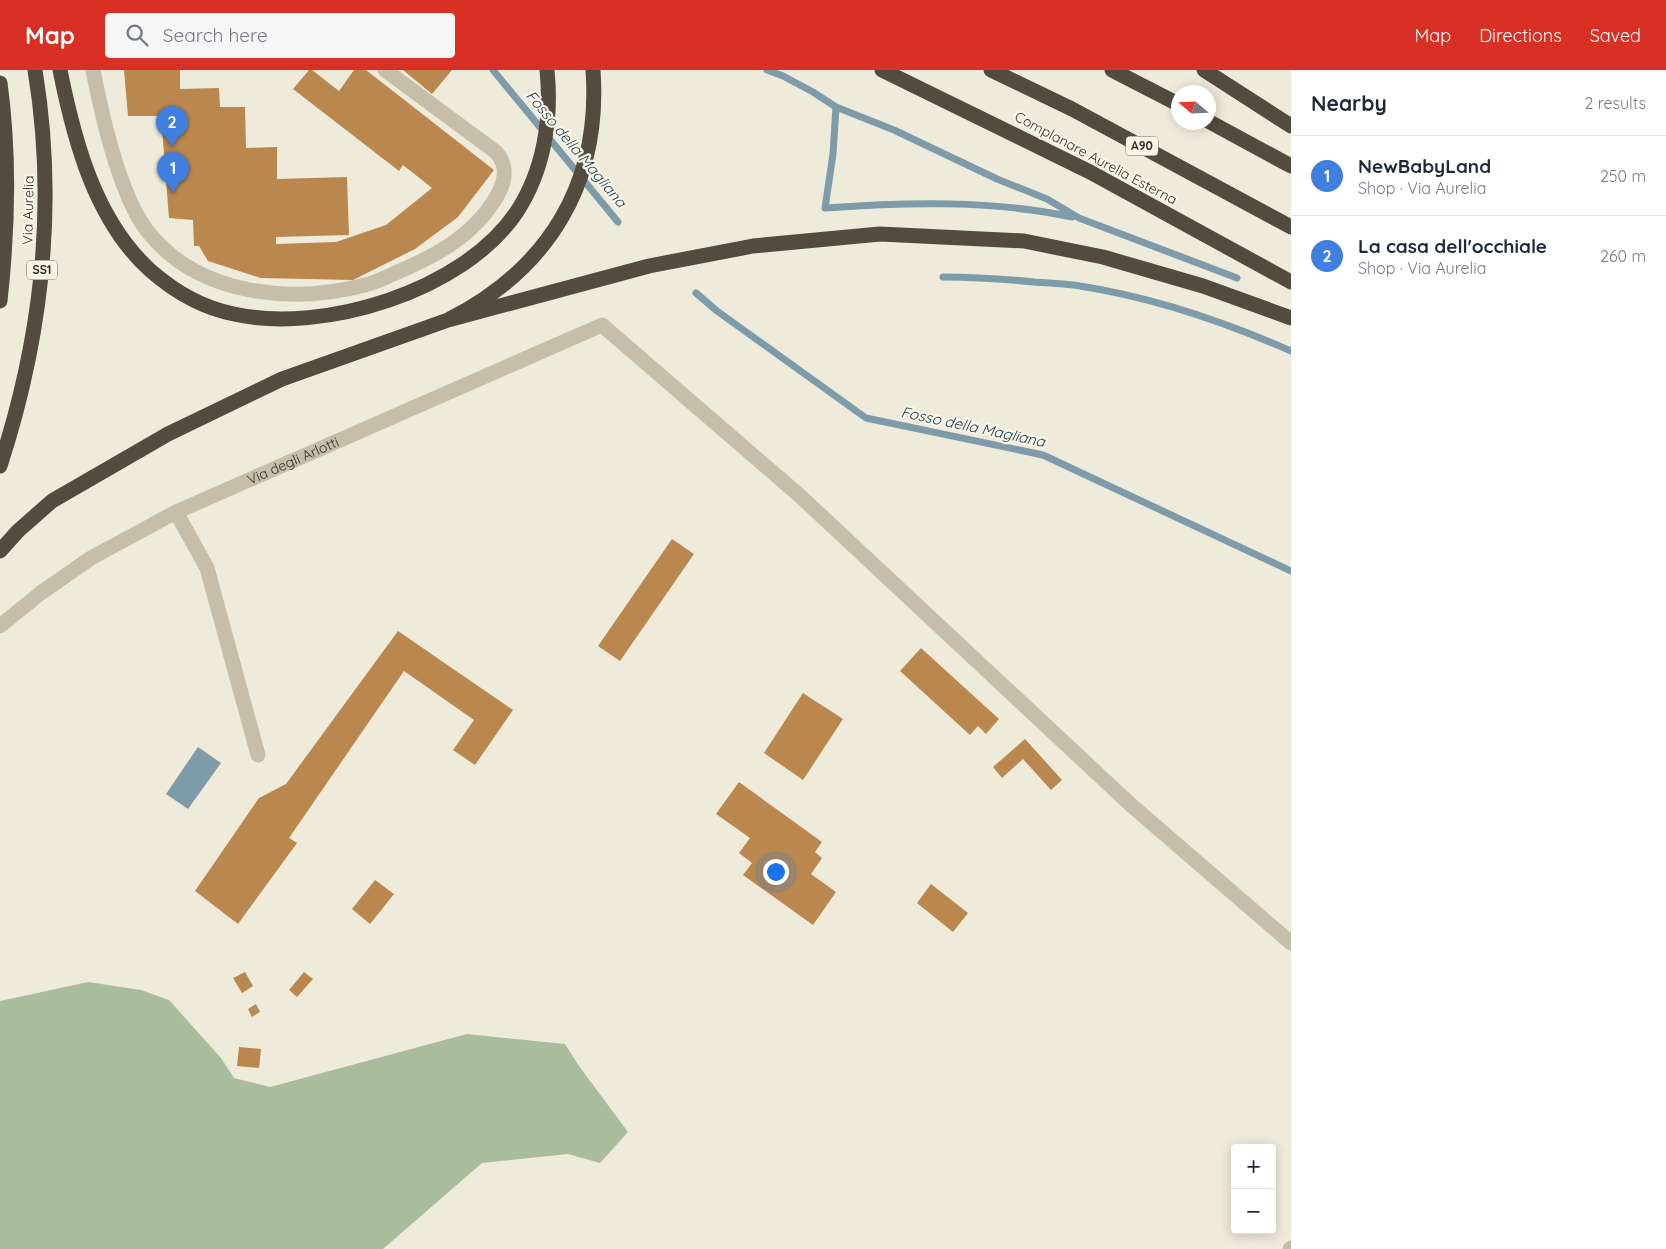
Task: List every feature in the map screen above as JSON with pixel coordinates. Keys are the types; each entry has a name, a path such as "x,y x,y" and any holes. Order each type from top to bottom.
{"highway":[{"name":"Via Aurelia","path":"0,466 18,408 31,354 44,250 45,172 35,70"},
{"path":"60,70 72,120 89,174 104,207 118,231 141,260 164,281 198,302 214,309 233,314 276,319 326,315 399,296 424,286 468,261 490,243 515,213 530,188 540,162 549,119 547,70"},
{"path":"448,320 466,311 510,280 543,246 570,205 586,159 594,106 593,70"},
{"name":"Complanare Aurelia Esterna","path":"882,70 1090,172 1291,282"},
{"name":"A90","path":"991,70 1072,109 1291,227"},
{"path":"1112,70 1171,100"},
{"path":"1204,70 1291,126"},
{"name":"Via Aurelia","path":"0,83 6,124 8,175 6,250 0,301"},
{"path":"1216,125 1291,166"},
{"path":"0,551 18,531 52,501 168,434 282,379 448,320 649,266 753,246 880,234 1024,241 1103,257 1203,286 1291,318"}],"street":[{"path":"93,70 113,149 130,200 148,232 159,244 188,267 222,282 267,293 296,296 329,293 367,285 418,264 456,242 468,232 488,210 502,185 505,169 501,157 496,152 385,70"},
{"name":"Via degli Arlotti","path":"0,626 42,592 91,558 176,512 602,325 799,495 1131,805 1291,943"},
{"path":"176,512 207,568 258,755"}],"green space":[{"path":"88,982 141,990 169,1000 221,1058 234,1078 270,1087 467,1034 565,1044 628,1132 600,1163 568,1154 482,1163 383,1249 0,1249 0,1001"}],"water":[{"path":"198,747 221,763 188,809 166,794"}],"building":[{"path":"124,70 180,70 180,89 219,88 220,107 245,107 246,148 277,147 277,179 347,177 349,235 276,237 276,244 336,242 386,225 432,188 403,165 399,171 293,89 309,70 312,70 339,91 354,70 366,70 494,170 458,217 415,249 353,280 261,278 208,261 199,246 194,246 193,220 169,218 161,116 128,116"},
{"path":"403,70 452,70 432,94"},
{"path":"672,539 694,554 620,661 598,646"},
{"path":"398,631 513,710 475,765 453,750 474,720 404,671 289,838 297,843 238,924 195,891 259,798 286,784"},
{"path":"921,648 999,719 986,734 978,726 970,735 900,671"},
{"path":"803,693 843,719 803,780 764,753"},
{"path":"1025,739 1062,780 1051,790 1023,759 1002,778 993,767"},
{"path":"739,782 822,842 815,852 822,858 811,874 836,892 813,925 743,875 752,863 739,853 750,838 716,814"},
{"path":"375,880 394,894 370,924 352,909"},
{"path":"931,884 968,913 953,932 917,903"},
{"path":"245,972 253,986 242,993 233,978"},
{"path":"304,972 313,979 297,997 289,990"},
{"path":"256,1004 260,1012 252,1017 248,1009"},
{"path":"239,1047 261,1049 259,1068 237,1066"}],"waterway":[{"name":"Fosso della Magliana","path":"493,70 618,222"},
{"path":"767,70 813,92 836,107 894,130 997,179 1047,199 1079,218 1237,278"},
{"path":"836,107 833,154 825,208 887,204 980,205 1042,211 1072,217"},
{"path":"943,277 988,278 1063,284 1107,291 1187,312 1240,330 1291,351"},
{"name":"Fosso della Magliana","path":"696,293 717,311 866,418 1043,455 1291,571"}],"place":[{"name":"La casa dell'occhiale","path":"172,147"},
{"name":"NewBabyLand","path":"173,193"}]}
